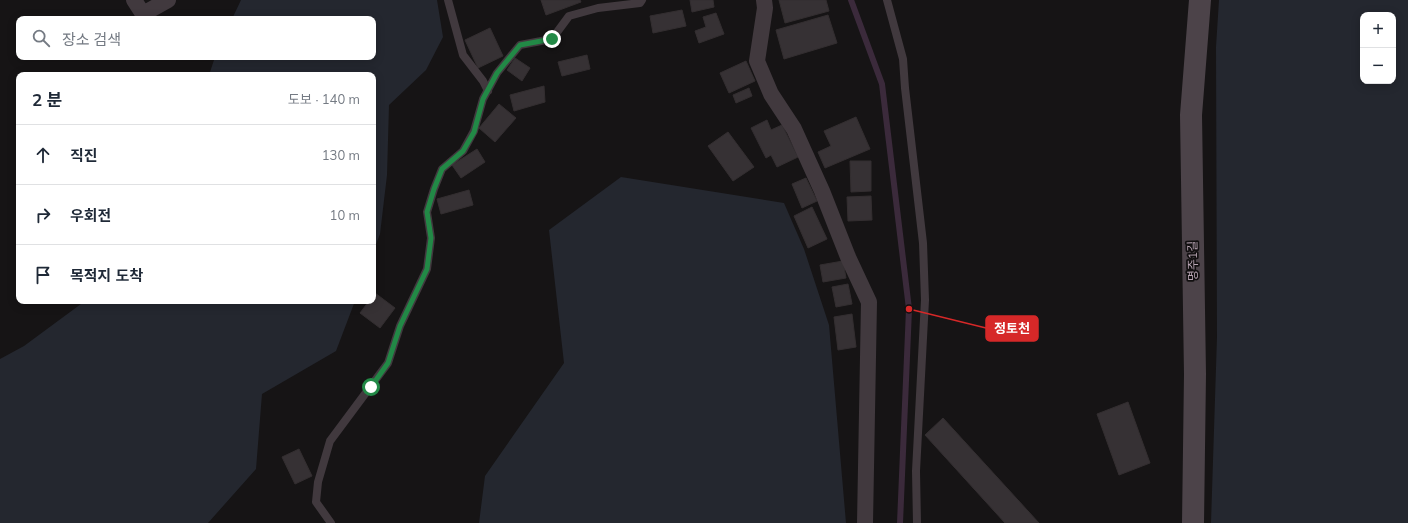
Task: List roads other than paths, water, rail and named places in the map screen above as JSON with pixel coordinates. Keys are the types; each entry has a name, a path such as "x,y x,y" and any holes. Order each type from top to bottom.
{"street":[{"path":"134,0 144,14 168,0"},
{"path":"764,0 765,8 757,61 771,94 794,129 869,302 866,523"},
{"name":"명주1길","path":"1193,523 1195,374 1191,115 1200,0"}],"lane":[{"path":"448,0 463,55 483,81 488,91"},
{"path":"331,523 316,502 318,482 330,441 388,363 400,326 427,269 431,238 427,212 434,189 442,169 463,151 474,132 483,99 497,73 520,45 552,39 569,16 598,8 640,3 642,0"},
{"path":"887,0 904,59 923,243 925,300 916,471 917,523"}],"waterway":[{"path":"851,0 882,84 909,309 900,523"}],"place":[{"name":"정토천","path":"909,309"}]}
